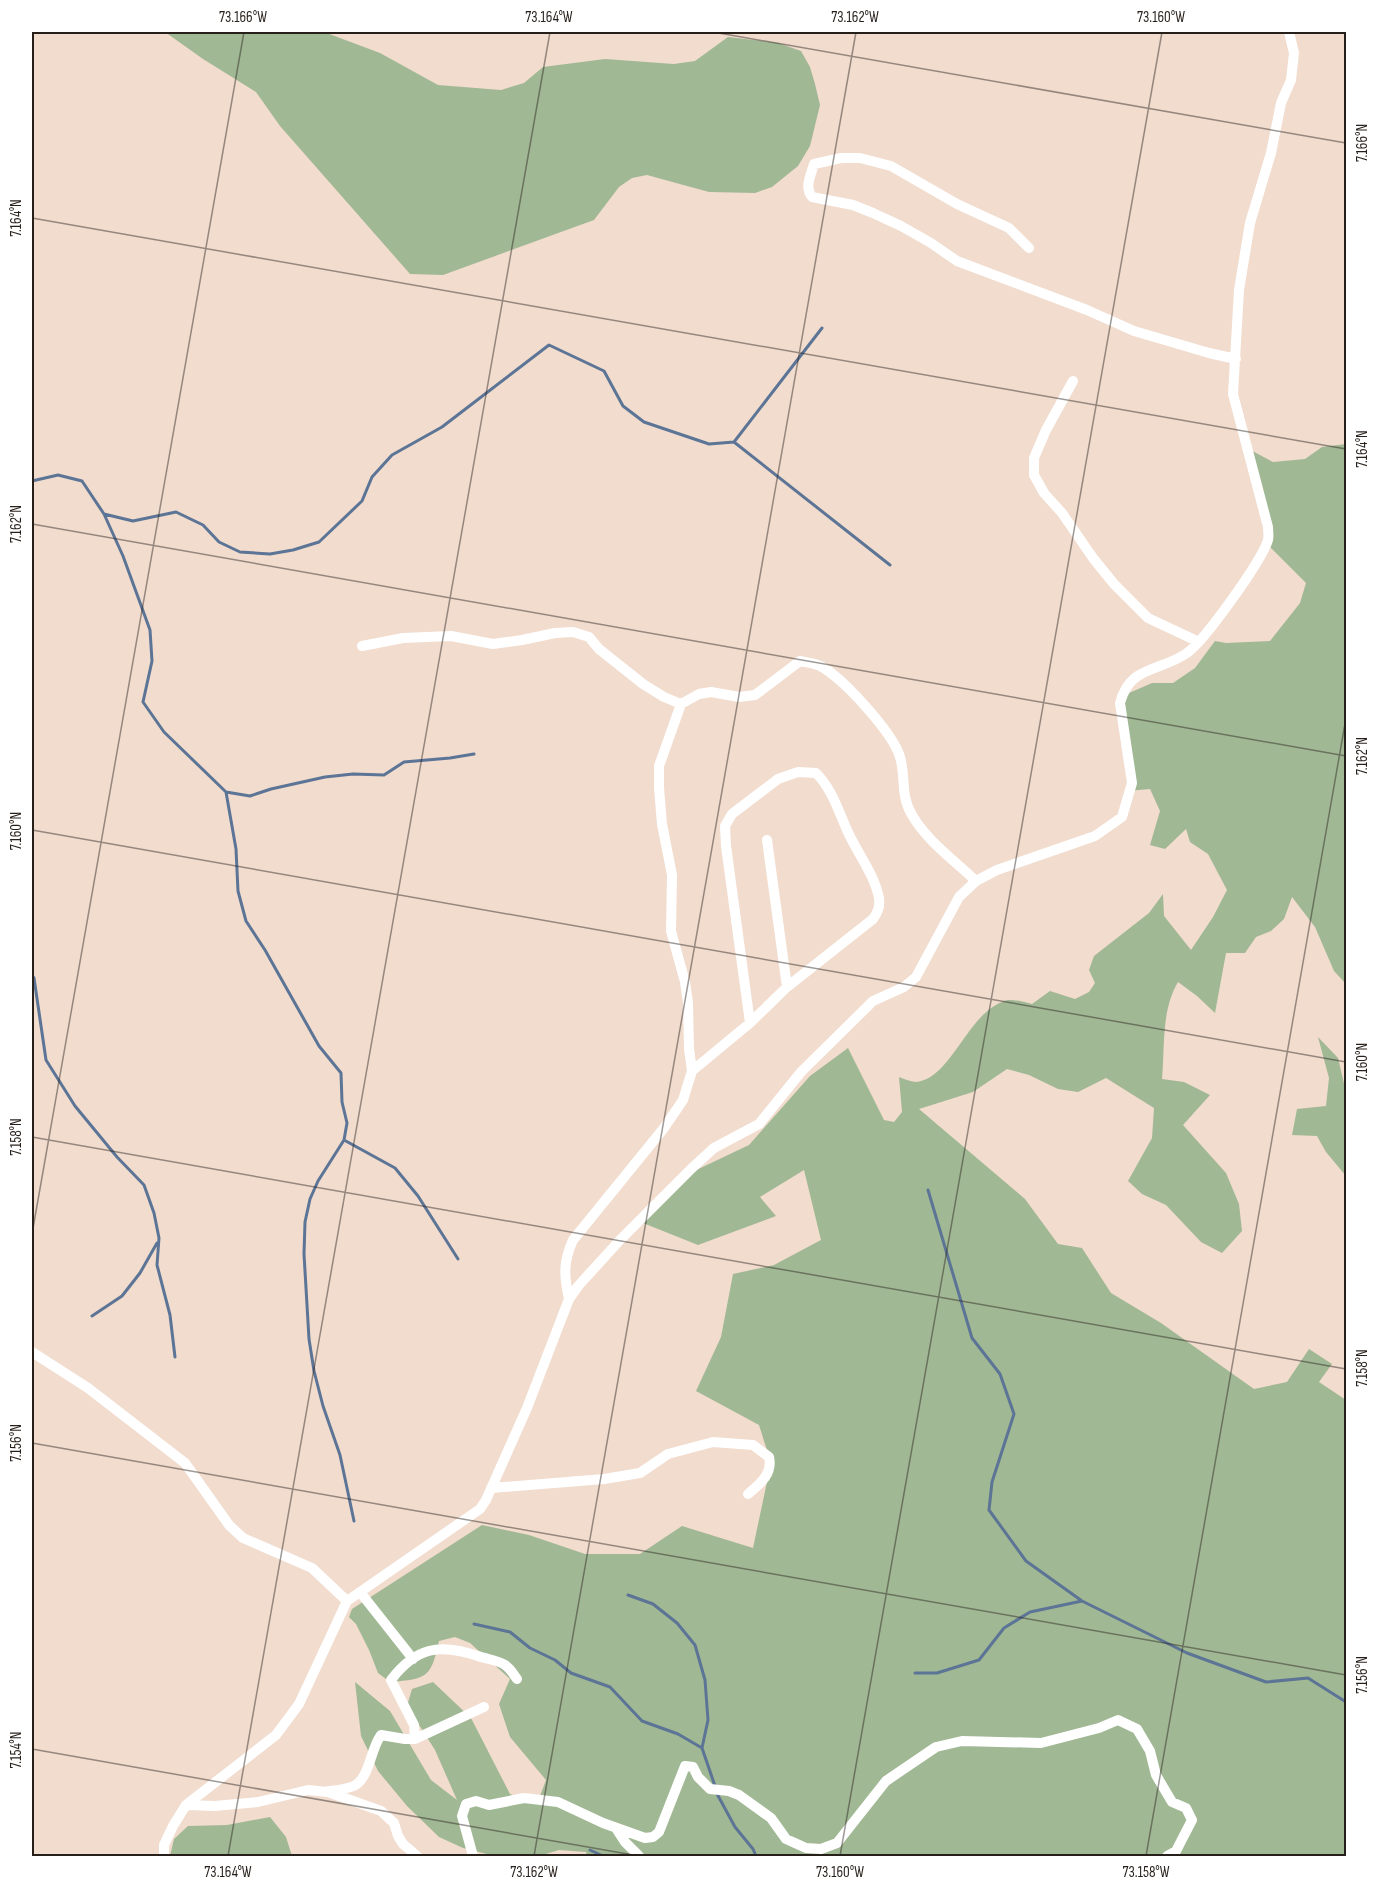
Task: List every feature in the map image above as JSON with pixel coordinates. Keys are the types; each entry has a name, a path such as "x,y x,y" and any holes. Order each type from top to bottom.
{"street":[{"path":"164,1857 164,1845 168,1835 186,1805 276,1735 299,1704 347,1601 480,1509 528,1408 569,1299 620,1240 714,1148 759,1124 801,1072 873,1001 904,987 916,977 959,897 976,881 997,870 1095,836 1122,817 1132,783 1120,703 1124,690 1132,679 1190,651 1210,629 1241,586 1268,539 1268,526 1233,394 1239,290 1250,223 1271,153 1281,103 1291,80 1294,53 1289,32"},
{"path":"1029,248 1009,228 957,204 891,166 860,158 841,158 814,164 808,187 808,192 812,197 853,205 873,213 931,243 957,261 1087,310 1134,331 1236,359"},
{"path":"1073,381 1046,430 1034,458 1034,475 1044,493 1062,513 1114,584 1148,618 1197,641"},
{"path":"362,646 403,638 451,636 493,644 573,632 589,638 643,684 681,704"},
{"path":"569,1299 564,1268 573,1240 664,1128 683,1100 692,1071 685,982 671,931 672,875 662,824 659,788 659,766 681,704 699,694 711,692 739,697 755,695 800,661 817,664 832,673 878,719 896,747 901,758 904,800 923,833 976,881"},
{"path":"692,1071 750,1023 787,987 873,919 878,911 879,904 870,874 847,831 835,801 816,773 798,772 778,779 732,814 726,826 726,846 750,1023"},
{"path":"767,840 787,987"},
{"path":"32,1352 88,1388 185,1463 229,1525 243,1538 312,1568 347,1601"},
{"path":"491,1488 604,1479 640,1473 668,1454 713,1442 753,1445 769,1457 771,1466 764,1480 748,1494"},
{"path":"360,1592 413,1659"},
{"path":"415,1739 414,1725 391,1680 400,1668 413,1659 436,1648 456,1648 505,1665 517,1679"},
{"path":"328,1792 357,1785 364,1775 375,1743 381,1735 415,1739 484,1707"},
{"path":"473,1857 462,1816 466,1804 476,1801 489,1805 524,1798 558,1802 616,1828 645,1838 653,1837 659,1832 685,1766 693,1767 698,1777 710,1789 729,1791 739,1795 771,1818 786,1839 806,1848 821,1849 837,1843 886,1781 936,1747 962,1741 1041,1743 1099,1728 1118,1720 1137,1730 1150,1750 1156,1775 1172,1802 1186,1808 1192,1820 1176,1851 1167,1857"},
{"path":"186,1805 215,1806 258,1802 308,1790 328,1792 381,1811 394,1823 403,1844 417,1857"},
{"path":"616,1828 624,1842 639,1857"}],"green space":[{"path":"165,32 324,32 380,53 438,85 501,90 524,83 543,67 605,59 674,64 695,61 728,37 778,43 801,51 810,67 820,105 810,146 798,166 772,187 755,193 709,192 647,175 632,178 619,187 594,220 443,275 410,274 280,126 256,92"},
{"path":"1346,444 1346,984 1334,971 1315,927 1292,897 1284,919 1271,931 1256,937 1245,953 1226,953 1215,1013 1178,982 1166,1017 1162,1079 1184,1082 1210,1095 1183,1125 1226,1173 1239,1204 1242,1231 1222,1253 1201,1242 1166,1205 1142,1194 1128,1181 1152,1138 1154,1108 1106,1078 1078,1092 1058,1089 1029,1075 1007,1069 973,1092 919,1109 1025,1199 1058,1244 1082,1248 1111,1293 1161,1323 1254,1389 1287,1382 1309,1349 1332,1364 1319,1382 1346,1400 1346,1856 587,1856 586,1852 559,1850 539,1856 495,1856 463,1848 439,1837 407,1806 378,1771 361,1736 355,1682 390,1711 431,1780 457,1800 435,1750 407,1706 412,1689 433,1682 471,1718 510,1794 524,1800 540,1796 546,1780 510,1737 499,1704 510,1679 470,1643 455,1637 439,1641 433,1662 426,1674 413,1679 390,1682 378,1673 356,1624 349,1617 352,1609 482,1525 529,1535 585,1554 640,1554 682,1526 753,1548 771,1463 759,1425 696,1391 721,1337 733,1274 774,1265 821,1240 804,1170 760,1197 776,1216 698,1245 643,1223 690,1173 749,1145 810,1076 848,1048 884,1120 894,1122 902,1112 899,1077 917,1082 929,1078 950,1058 979,1019 991,1008 1004,1001 1014,1000 1032,1004 1050,991 1075,999 1089,992 1095,983 1089,970 1094,956 1149,913 1163,894 1164,916 1191,950 1213,917 1227,890 1208,854 1190,842 1186,829 1165,849 1150,845 1160,811 1150,789 1128,791 1120,711 1129,693 1152,683 1173,683 1195,668 1215,641 1226,643 1270,641 1300,603 1306,583 1268,545 1245,447 1273,462 1305,459 1322,447"},
{"path":"1318,1037 1338,1058 1346,1092 1346,1176 1326,1152 1317,1136 1292,1135 1297,1109 1326,1106 1329,1078"},
{"path":"270,1817 286,1837 292,1856 170,1856 174,1839 188,1826 227,1825"}],"waterway":[{"path":"104,514 133,521 176,512 203,525 219,542 240,552 270,554 319,542 362,501 372,477 392,455 442,427 549,345 604,371 623,406 644,422 709,444 734,442 822,328"},
{"path":"734,442 890,565"},
{"path":"32,481 58,475 82,481 104,514 123,556 150,630 152,661 143,702 164,732 226,792 236,849 238,891 246,921 319,1046 341,1073 342,1102 347,1123 344,1140 318,1181 310,1199 305,1222 304,1254 309,1339 314,1371 340,1455 354,1521"},
{"path":"226,792 250,796 325,777 353,774 384,775 404,762 474,754"},
{"path":"32,975 46,1060 75,1106 117,1157 144,1185 154,1213 159,1238 157,1265 170,1315 175,1357"},
{"path":"344,1140 395,1168 418,1196 458,1259"},
{"path":"928,1190 972,1338 1000,1374 1014,1414 992,1482 989,1510 1026,1561 1082,1601 1187,1653 1266,1682 1308,1678 1346,1702"},
{"path":"92,1316 122,1296 140,1273 157,1243"},
{"path":"628,1595 653,1604 677,1623 695,1645 705,1680 708,1720 702,1748"},
{"path":"915,1673 937,1673 979,1660 1004,1628 1030,1612 1082,1601"},
{"path":"474,1624 510,1632 530,1648 555,1660 571,1673 610,1687 642,1721 678,1734 702,1748 715,1786"},
{"path":"716,1792 735,1827 756,1856"},
{"path":"590,1850 603,1856"}]}
